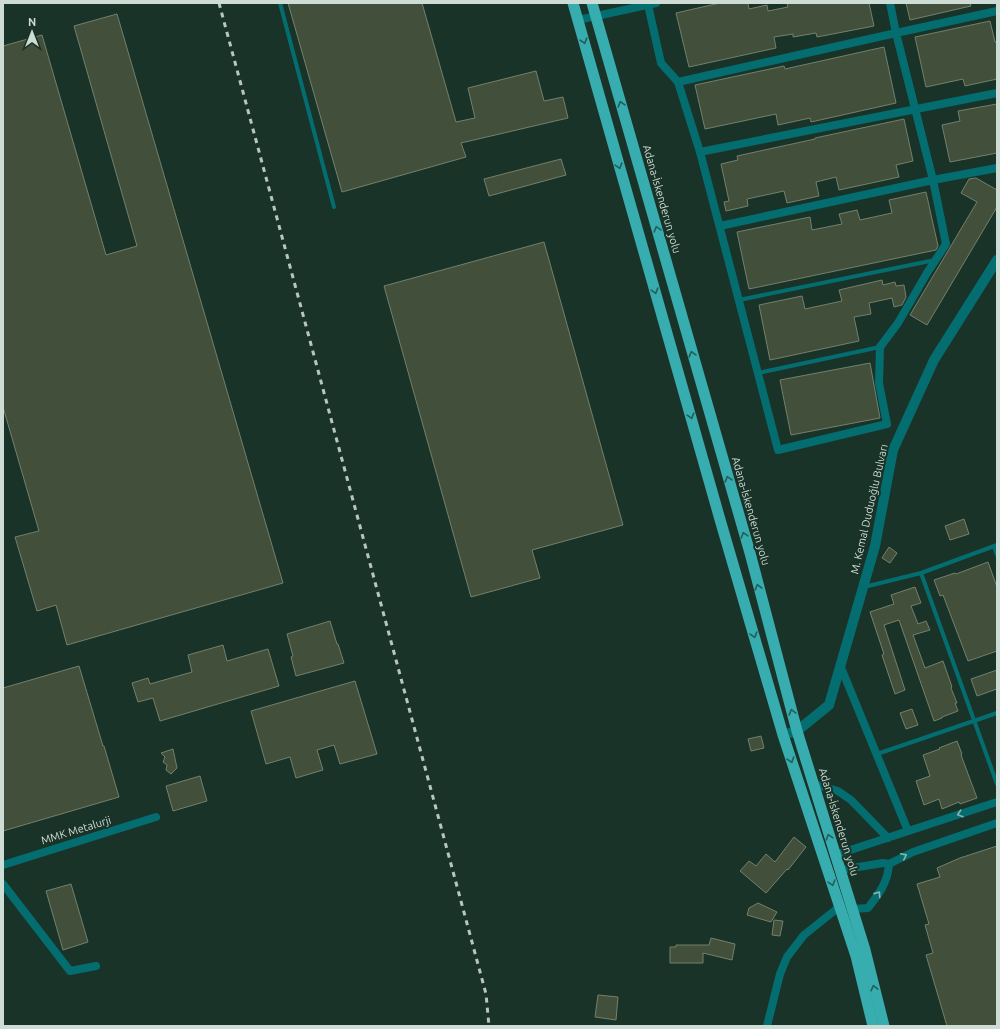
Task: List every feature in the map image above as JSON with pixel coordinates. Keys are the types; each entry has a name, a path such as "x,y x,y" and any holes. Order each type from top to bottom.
{"highway":[{"path":"573,3 783,735 856,956 873,1026"},
{"name":"Adana-İskenderun yolu","path":"592,3 750,553 797,731 852,909 884,1026"}],"street":[{"path":"578,20 652,4 661,63 678,82 700,152 778,450 887,424 879,383 880,347 898,323 946,244 933,180 896,33 890,3"},
{"path":"678,82 997,11"},
{"path":"700,152 997,93"},
{"path":"720,226 933,180 997,168"},
{"name":"M. Kemal Duduoğlu Bulvarı","path":"783,735 797,731 829,705 875,546 893,450 934,360 997,260"},
{"path":"840,665 908,831"},
{"path":"813,784 838,791 851,800 888,838"},
{"path":"835,855 997,802"},
{"name":"MMK Metalurji","path":"3,865 156,817"},
{"path":"840,870 883,863 889,864 913,852 997,823"},
{"path":"852,909 868,908 882,890 889,873 889,864"},
{"path":"3,884 70,971 96,966"},
{"path":"767,1026 780,974 787,957 804,934 839,907"}],"lane":[{"path":"280,3 334,207"},
{"path":"739,300 936,259"},
{"path":"758,373 880,347"},
{"path":"863,587 921,574 995,546 997,555"},
{"path":"921,574 997,784"},
{"path":"877,754 997,713"}],"building":[{"path":"288,3 422,3 456,122 475,118 468,88 536,71 544,101 563,97 568,118 461,143 466,157 342,192"},
{"path":"720,3 748,3 749,9 767,5 768,11 788,7 787,3 869,3 874,26 817,37 816,33 793,37 793,34 774,37 776,48 689,67 676,13"},
{"path":"906,3 970,3 971,6 910,20"},
{"path":"117,14 283,583 67,645 56,605 37,611 15,537 39,531 3,407 3,46 42,35 106,255 137,246 74,26"},
{"path":"990,21 995,42 997,42 997,79 965,86 963,79 926,87 915,37"},
{"path":"884,47 896,103 811,122 810,118 778,125 776,114 705,129 695,85 784,66 785,69"},
{"path":"997,104 997,153 950,162 942,125 960,121 958,111"},
{"path":"904,119 913,161 896,165 899,177 839,190 836,177 816,182 819,196 787,203 784,191 747,199 748,206 726,211 724,202 729,201 721,164 738,160 737,156"},
{"path":"561,159 566,175 489,196 484,179"},
{"path":"976,178 997,190 997,207 927,325 910,315 977,202 961,193 969,179"},
{"path":"926,192 938,246 936,250 749,289 737,232 810,217 812,230 842,224 839,214 857,210 860,220 892,213 889,200"},
{"path":"544,242 623,525 532,550 540,578 471,597 384,286"},
{"path":"882,280 883,285 895,282 896,286 904,285 906,297 902,305 894,307 892,298 869,303 871,314 854,317 859,341 770,360 759,305 802,296 805,309 842,301 839,290"},
{"path":"870,363 880,418 791,435 780,380"},
{"path":"964,519 969,534 950,540 945,526"},
{"path":"889,547 897,553 890,563 882,558"},
{"path":"988,562 997,587 997,651 968,661 943,595 940,596 934,580 955,573 956,574"},
{"path":"915,587 921,603 911,606 918,624 926,621 930,630 913,635 925,668 943,661 957,703 955,703 958,711 934,721 899,620 884,625 905,690 895,694 870,612 894,604 891,595"},
{"path":"330,621 344,663 296,676 291,657 293,656 287,634"},
{"path":"223,645 227,661 268,649 279,686 160,721 153,698 138,702 132,683 148,678 150,684 192,672 188,655"},
{"path":"79,666 119,797 3,831 3,688"},
{"path":"997,670 997,689 977,696 971,679"},
{"path":"355,681 377,754 340,764 334,745 317,750 323,770 296,778 290,757 266,764 251,711"},
{"path":"912,709 918,725 906,729 900,713"},
{"path":"761,736 764,748 751,751 748,739"},
{"path":"957,741 977,798 960,804 959,802 942,809 939,799 924,805 916,781 930,776 923,755"},
{"path":"173,749 177,768 171,774 166,770 167,765 163,762 165,757 161,753"},
{"path":"200,776 207,801 173,811 166,786"},
{"path":"794,837 806,847 788,870 787,869 766,893 740,871 749,861 756,866 766,854 775,862"},
{"path":"997,846 997,1025 947,1026 926,955 933,953 925,925 929,924 917,884 940,877 937,868 960,858"},
{"path":"71,884 88,942 63,950 46,891"},
{"path":"758,903 777,912 771,922 747,915 749,908"},
{"path":"774,920 783,921 780,936 772,935"},
{"path":"711,938 735,944 732,960 703,953 703,963 670,963 670,947 676,947 676,945 709,945"},
{"path":"598,995 618,997 616,1020 595,1017"}],"railway":[{"path":"219,3 486,994 489,1026"}]}
